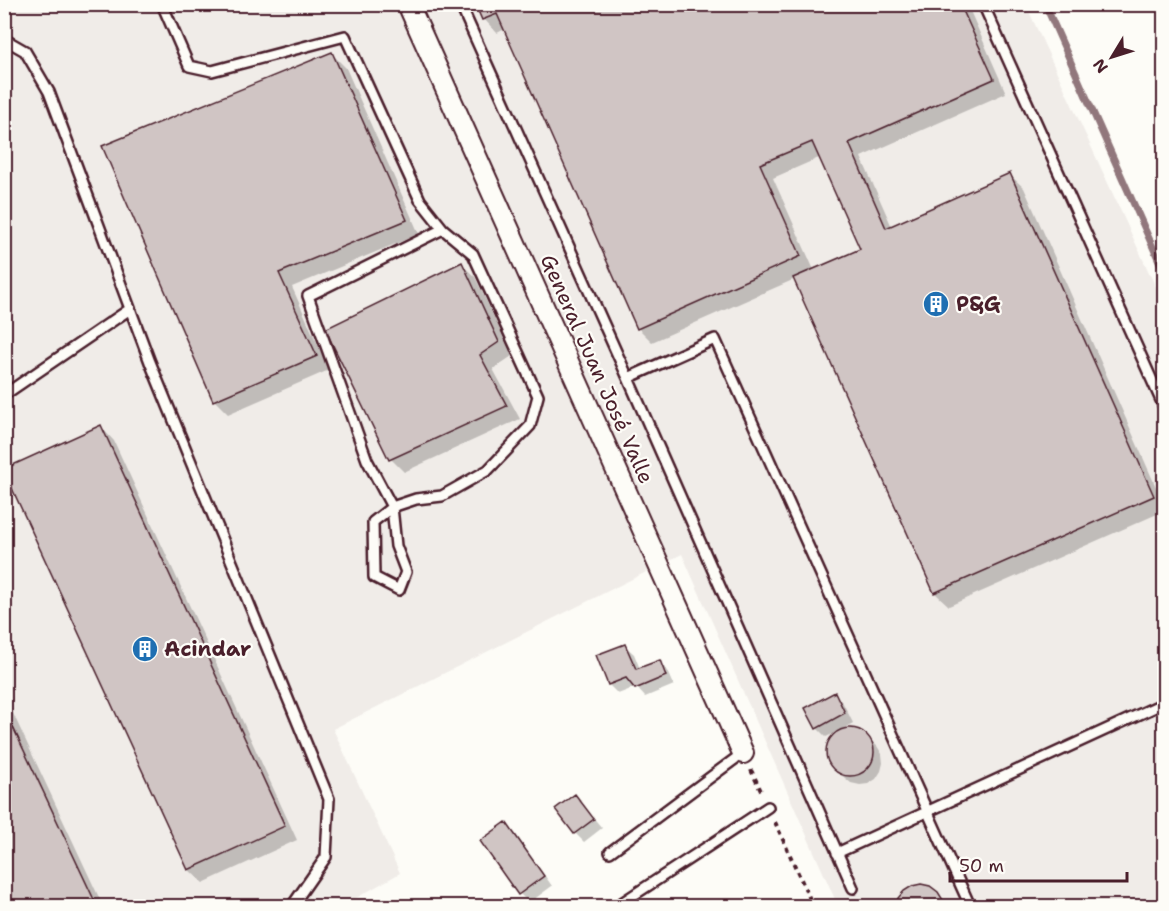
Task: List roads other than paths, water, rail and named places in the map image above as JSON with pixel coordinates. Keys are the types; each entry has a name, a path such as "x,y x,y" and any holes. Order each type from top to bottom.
{"street":[{"name":"General Juan José Valle","path":"408,4 743,753"}],"lane":[{"path":"162,4 189,66 212,71 345,36 420,200 443,229 473,254 538,396 530,426 488,470 442,496 416,499 392,507 373,522 374,577 399,590 406,572 396,546 392,507 367,460 308,296 443,229"},
{"path":"460,4 853,888"},
{"path":"983,4 1164,407"},
{"path":"4,39 25,51 49,92 130,309 329,799 326,857 292,906"},
{"path":"4,395 130,309"},
{"path":"628,378 715,339 970,906"},
{"path":"837,853 1164,703"},
{"path":"610,852 743,753"},
{"path":"617,906 768,807"}],"waterway":[{"path":"1045,4 1164,272"}],"place":[{"name":"P&G","path":"936,304"},
{"name":"Acindar","path":"145,649"}]}
